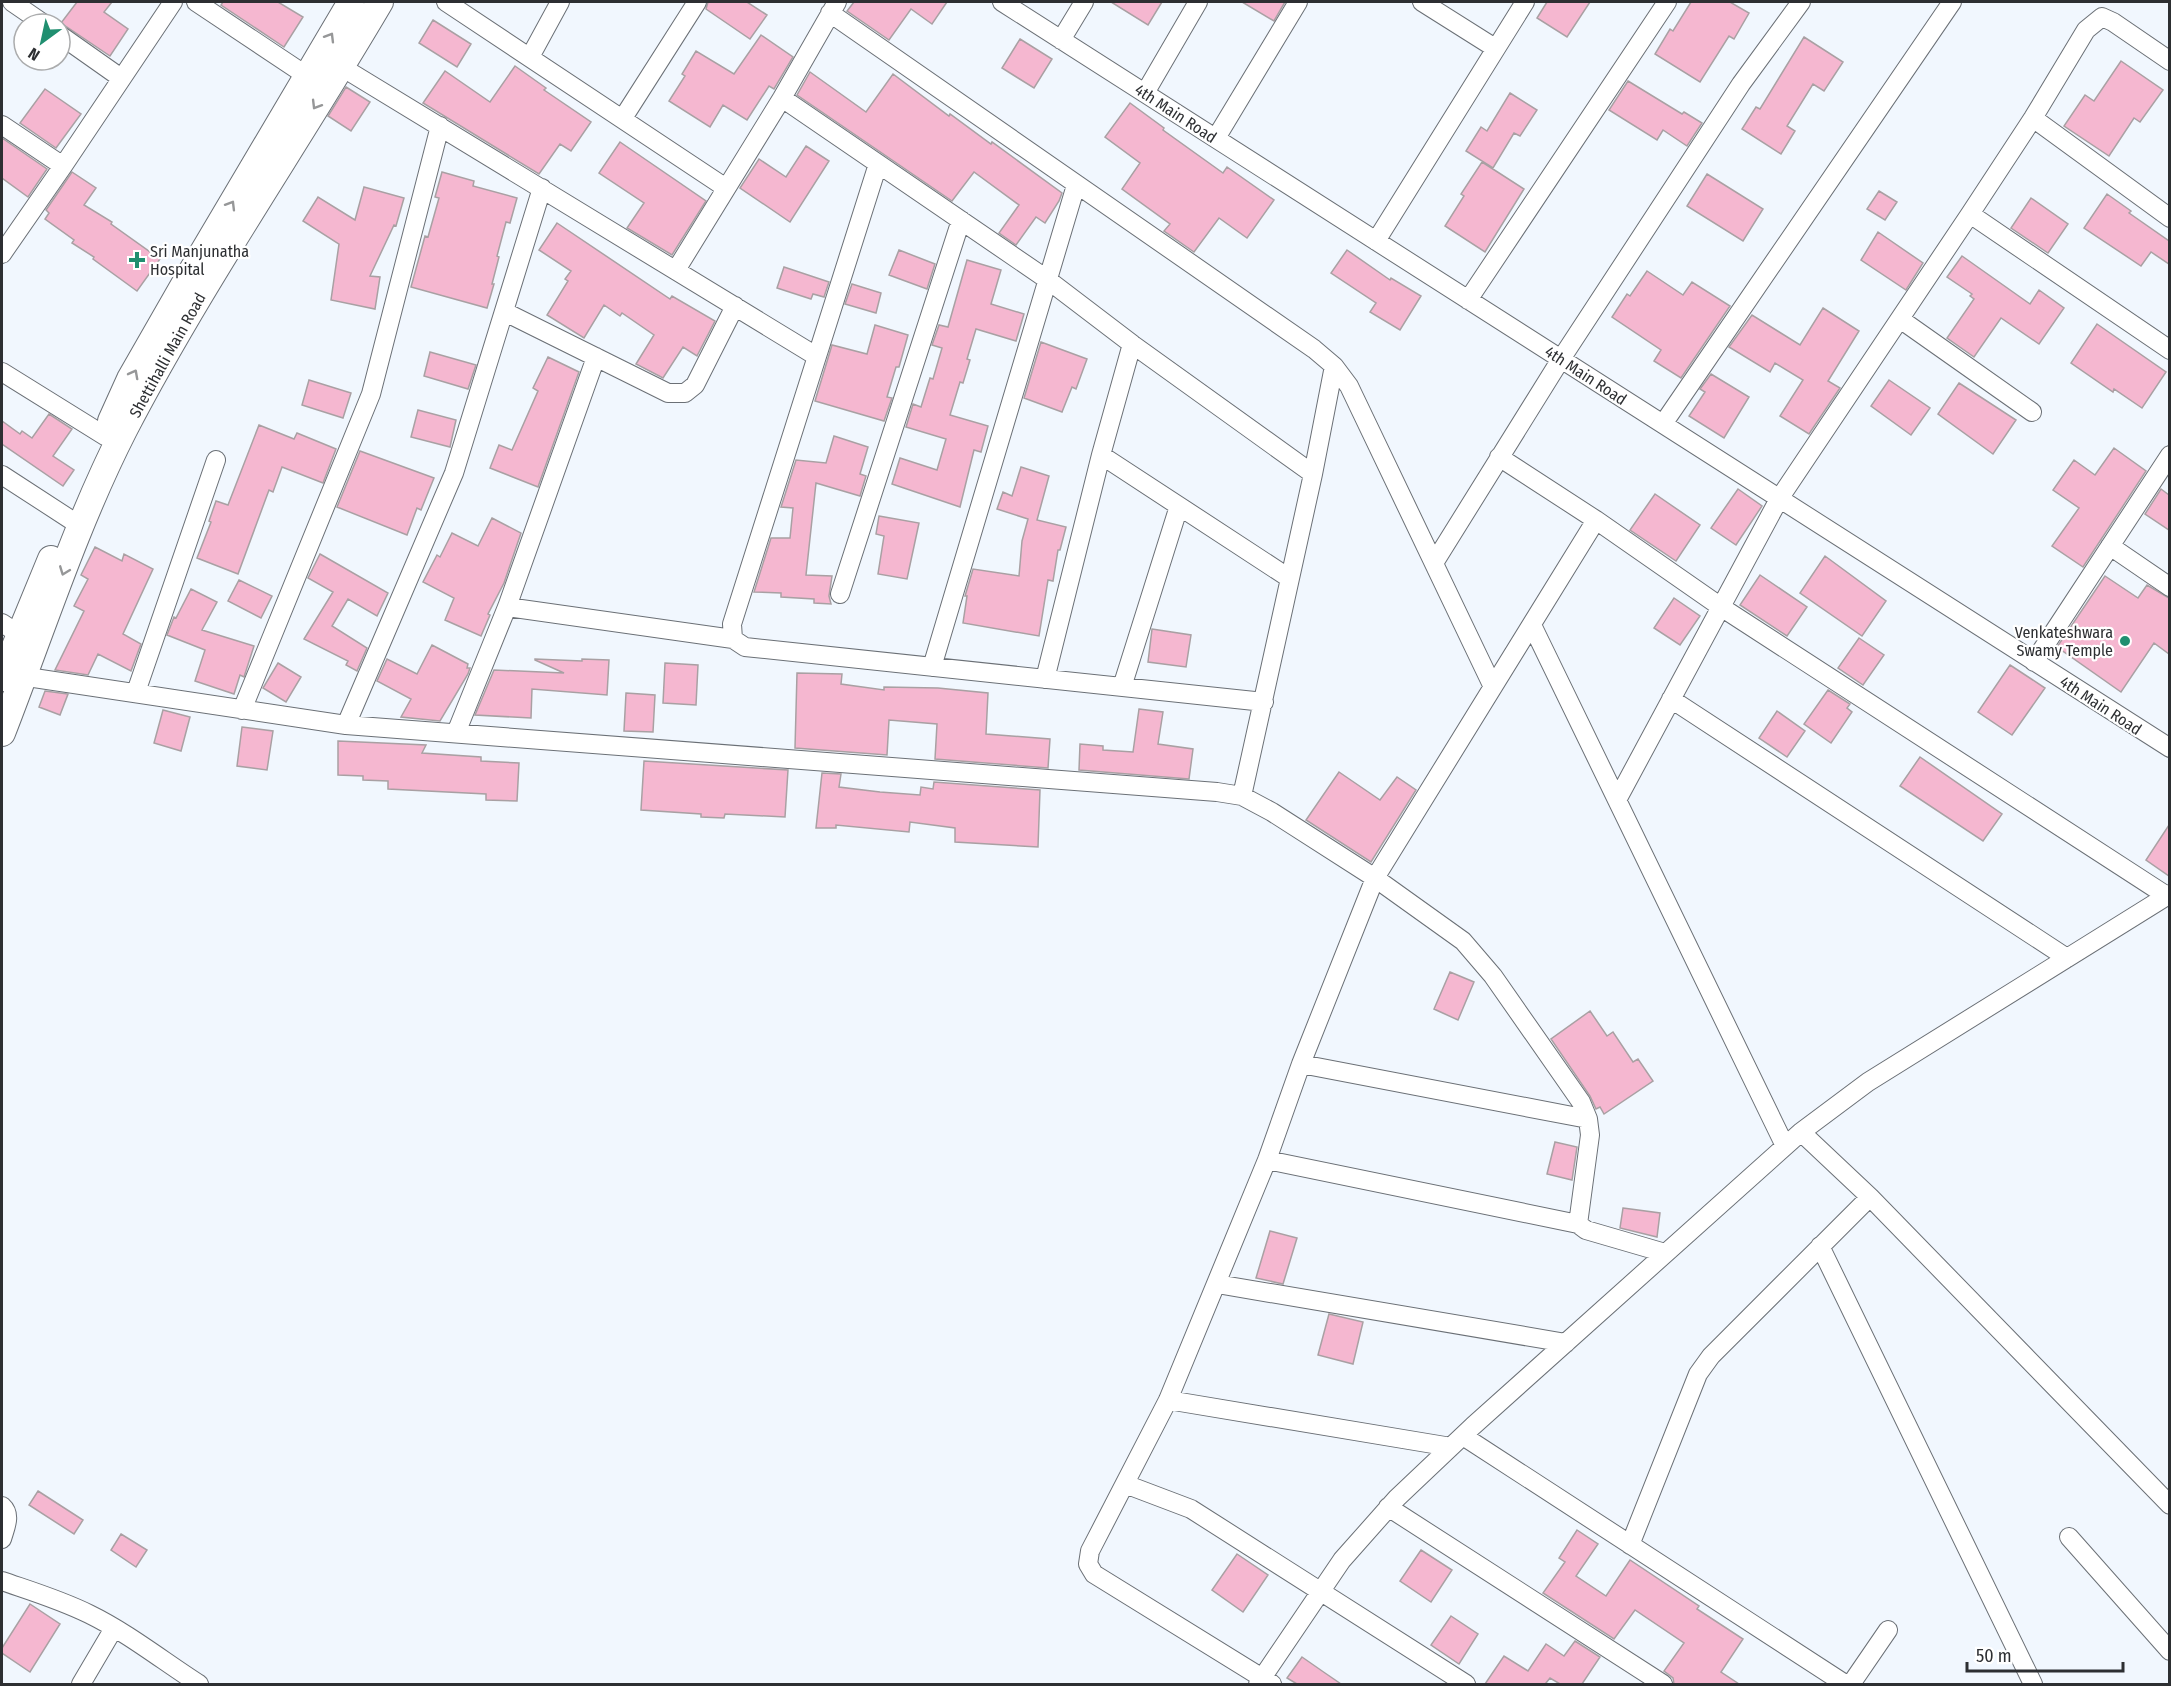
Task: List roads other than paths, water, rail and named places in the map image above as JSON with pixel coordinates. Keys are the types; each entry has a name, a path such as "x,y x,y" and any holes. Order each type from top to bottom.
{"main road":[{"name":"Shettihalli Main Road","path":"74,523 105,436 130,379 351,2"},
{"name":"Shettihalli Main Road","path":"2,733 19,634 74,523 169,347 380,2"}],"street":[{"path":"12,2 27,12"},
{"path":"2,254 173,2"},
{"path":"196,2 307,76"},
{"path":"446,2 726,188"},
{"path":"530,57 560,2"},
{"path":"623,118 697,2"},
{"name":"4th Main Road","path":"1002,2 2169,748"},
{"path":"1061,40 1084,2"},
{"path":"1145,93 1198,2"},
{"path":"1216,138 1298,2"},
{"path":"1422,2 1495,48"},
{"path":"1376,241 1525,2"},
{"path":"1468,300 1667,2"},
{"path":"1434,563 1561,359 1758,58 1801,2"},
{"path":"1663,424 1952,2"},
{"path":"676,270 782,98 833,7 1076,185 1314,349 1334,366 1348,386 1493,687"},
{"path":"1617,800 1779,499 2033,118 2086,30 2102,17 2113,22 2169,61"},
{"path":"72,43 122,78"},
{"path":"340,66 816,356"},
{"path":"782,98 1048,280 1132,344 1313,474"},
{"path":"2033,118 2169,218"},
{"path":"2,125 63,166"},
{"path":"242,710 371,394 441,126"},
{"path":"733,639 732,624 878,164"},
{"path":"932,667 1076,185"},
{"path":"346,725 454,472 542,188"},
{"path":"1970,214 2169,350"},
{"path":"840,594 961,220"},
{"path":"505,312 668,393 685,393 695,385 735,306"},
{"path":"1899,319 2032,412"},
{"path":"1045,679 1101,454 1132,344"},
{"path":"456,734 507,607 596,357"},
{"path":"1242,796 1313,474 1334,366"},
{"path":"2,372 105,436"},
{"path":"1101,454 1289,578"},
{"path":"1499,457 1596,520 1721,607 2168,895 1868,1082 1801,1132 1457,1441 1388,1508 1342,1560 1264,1682 1094,1574 1088,1564 1090,1551 1168,1400 1267,1160 1301,1064 1375,878 1596,520"},
{"path":"2034,662 2168,459"},
{"path":"136,692 216,460"},
{"path":"2,475 74,523"},
{"path":"1122,687 1179,506"},
{"path":"2110,546 2169,587"},
{"path":"507,607 733,639 745,646 1264,702"},
{"path":"1532,625 1785,1146"},
{"path":"10,676 136,692 346,725 1217,792 1242,796 1272,812 1375,878 1463,941 1493,976 1581,1102 1588,1119 1590,1136 1578,1224"},
{"path":"1671,699 2067,958"},
{"path":"1301,1064 1588,1119"},
{"path":"1801,1132 1870,1197 2169,1505"},
{"path":"1267,1160 1578,1224 1586,1230 1665,1253"},
{"path":"1630,1545 1698,1374 1711,1356 1870,1197"},
{"path":"1820,1246 2033,1684"},
{"path":"1217,1284 1566,1343"},
{"path":"1168,1400 1457,1441 1630,1545 1845,1684"},
{"path":"1125,1484 1191,1509 1466,1684"},
{"path":"2,1506 8,1518 2,1539"},
{"path":"1388,1508 1663,1684"},
{"path":"2069,1537 2169,1651"},
{"path":"2,1581 66,1604 114,1628 199,1684"},
{"path":"81,1684 114,1628"},
{"path":"1851,1684 1888,1630"}],"place":[{"name":"Sri Manjunatha Hospital","path":"137,260"},
{"name":"Venkateshwara Swamy Temple","path":"2125,641"}]}
